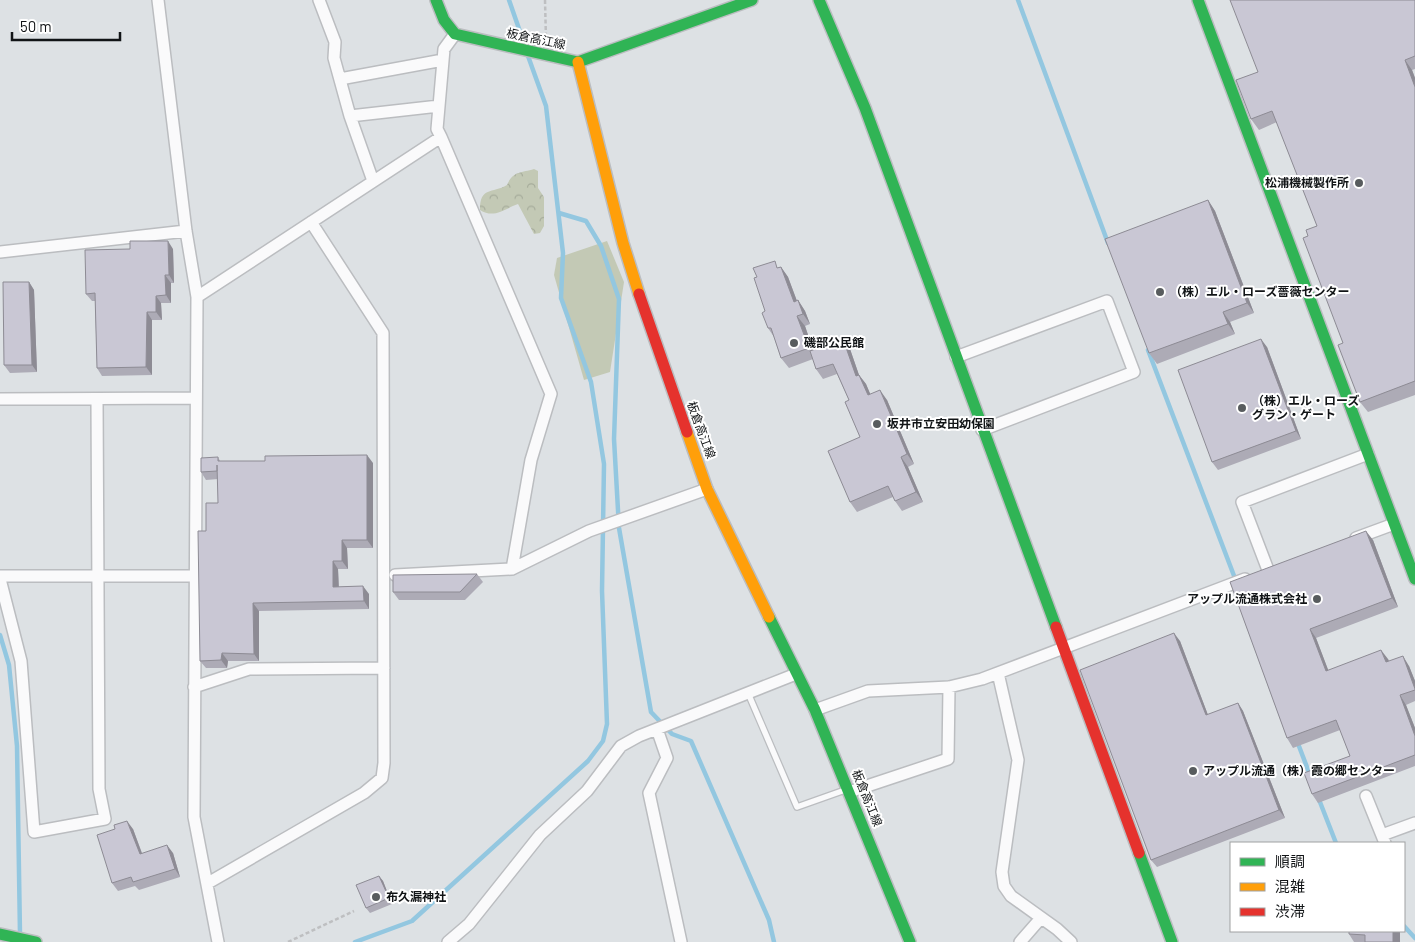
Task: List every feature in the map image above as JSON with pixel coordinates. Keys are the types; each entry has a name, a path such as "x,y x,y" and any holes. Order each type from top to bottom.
{"street":[{"path":"158,0 186,231 196,297 194,816 218,942"},
{"path":"319,0 334,42 334,58 350,116 373,181"},
{"path":"436,0 444,20 454,34 444,49 438,128 552,394 531,460 512,569"},
{"path":"578,62 752,0"},
{"path":"819,0 865,108 1172,942"},
{"path":"1198,0 1415,579"},
{"name":"板倉高江線","path":"454,34 578,62 623,243 654,340 707,489 815,710 910,942"},
{"path":"340,79 443,60"},
{"path":"350,116 439,106"},
{"path":"196,297 441,137"},
{"path":"208,883 364,793 382,778 384,763 383,333 311,222"},
{"path":"0,252 186,231"},
{"path":"956,357 1107,301 1134,372 982,430"},
{"path":"0,399 196,398"},
{"path":"97,399 98,576 99,789 106,818 34,832 20,660 0,578 98,576 195,576"},
{"path":"815,710 868,691 949,687 998,673 1063,650 1272,569 1242,502 1368,454"},
{"path":"384,576 512,569 589,531 707,489"},
{"path":"1349,540 1394,524"},
{"path":"194,687 249,669 384,668"},
{"path":"998,673 1018,760 1002,872 1004,886 1011,896 1071,942"},
{"path":"448,942 469,924 540,835 587,791 621,746 657,729 796,674"},
{"path":"849,790 948,759 949,687"},
{"path":"657,729 667,758 649,793 681,942"},
{"path":"1366,796 1383,839 1415,823"},
{"path":"1020,942 1041,918"},
{"path":"6,937 36,942"}],"lane":[{"path":"748,693 796,807 849,790"}],"path":[{"path":"542,53 545,0"},
{"path":"288,942 354,910"}],"green space":[{"path":"534,169 538,171 538,188 544,197 544,226 540,233 534,234 518,204 490,214 480,210 482,197 485,194 507,185 509,180 518,173"},
{"path":"607,241 624,282 610,372 584,380 554,275 557,258"}],"building":[{"name":"松浦機械製作所","path":"1230,0 1415,0 1415,56 1405,60 1415,87 1415,381 1360,402 1338,345 1343,343 1303,238 1308,236 1306,230 1317,226 1272,111 1251,119 1236,80 1258,72"},
{"name":"（株）エル・ローズ薔薇センター","path":"1208,200 1247,303 1223,312 1228,324 1149,353 1105,239"},
{"path":"130,241 168,241 169,275 165,275 166,295 156,296 156,312 147,312 146,367 97,368 95,293 86,294 85,250 130,249"},
{"path":"775,261 777,268 781,267 794,302 798,300 803,314 797,316 809,348 781,358 771,328 768,328 762,313 765,311 754,278 757,277 753,268"},
{"path":"3,282 29,282 32,365 4,365"},
{"path":"843,339 856,376 859,375 868,395 880,390 907,454 901,457 916,492 895,501 888,486 850,502 828,451 860,437 845,402 849,400 833,364 816,369 810,351"},
{"name":"（株）エル・ローズ グラン・ゲート","path":"1261,339 1296,431 1212,462 1178,370"},
{"path":"367,455 367,540 342,540 342,561 333,561 333,587 363,586 364,601 253,603 254,654 222,653 221,660 200,661 198,531 206,531 206,503 218,503 217,465 217,471 201,472 201,458 218,457 218,461 265,461 265,456"},
{"path":"1366,531 1392,598 1310,629 1326,671 1381,650 1386,662 1403,656 1415,689 1400,695 1415,736 1415,755 1312,794 1304,773 1350,756 1336,720 1287,738 1230,582"},
{"path":"477,574 460,592 393,592 393,575"},
{"name":"アップル流通（株）霞の郷センター","path":"1174,633 1206,715 1238,703 1279,810 1151,860 1080,670"},
{"path":"127,821 140,854 167,845 175,869 133,882 131,877 112,883 97,835 115,829 114,825"},
{"name":"布久漏神社","path":"379,876 389,898 366,908 356,885"},
{"path":"1349,932 1393,932 1393,942 1365,942 1365,935 1349,934"}],"waterway":[{"path":"509,0 525,46"},
{"path":"1018,0 1108,243"},
{"path":"355,942 412,921 588,761 603,741 607,724 602,591 604,464 591,382 561,298 563,253 546,106 528,56"},
{"path":"559,213 586,221 601,246 619,299 614,439 619,528 651,712 672,734 691,741 769,920 774,942"},
{"path":"1148,350 1236,581"},
{"path":"0,635 9,665 17,746 20,934"},
{"path":"1297,741 1310,775"},
{"path":"1318,797 1336,842"},
{"path":"1405,927 1415,938"}],"traffic: fast":[{"path":"436,0 444,20 455,34 578,62"},
{"path":"578,62 752,0"},
{"path":"819,0 865,108 1056,627"},
{"path":"1198,0 1415,579"},
{"path":"769,617 815,710 910,942"},
{"path":"1139,853 1172,942"},
{"path":"0,934 36,942"}],"traffic: slow":[{"path":"578,62 623,243 639,294"},
{"path":"687,432 707,489 769,617"}],"traffic: jam":[{"path":"639,294 687,432"},
{"path":"1056,627 1139,853"}],"place":[{"name":"松浦機械製作所","path":"1359,183"},
{"name":"（株）エル・ローズ薔薇センター","path":"1160,292"},
{"name":"磯部公民館","path":"794,343"},
{"name":"（株）エル・ローズ グラン・ゲート","path":"1242,408"},
{"name":"坂井市立安田幼保園","path":"877,424"},
{"name":"アップル流通株式会社","path":"1317,599"},
{"name":"アップル流通（株）霞の郷センター","path":"1193,771"},
{"name":"布久漏神社","path":"376,897"}]}
